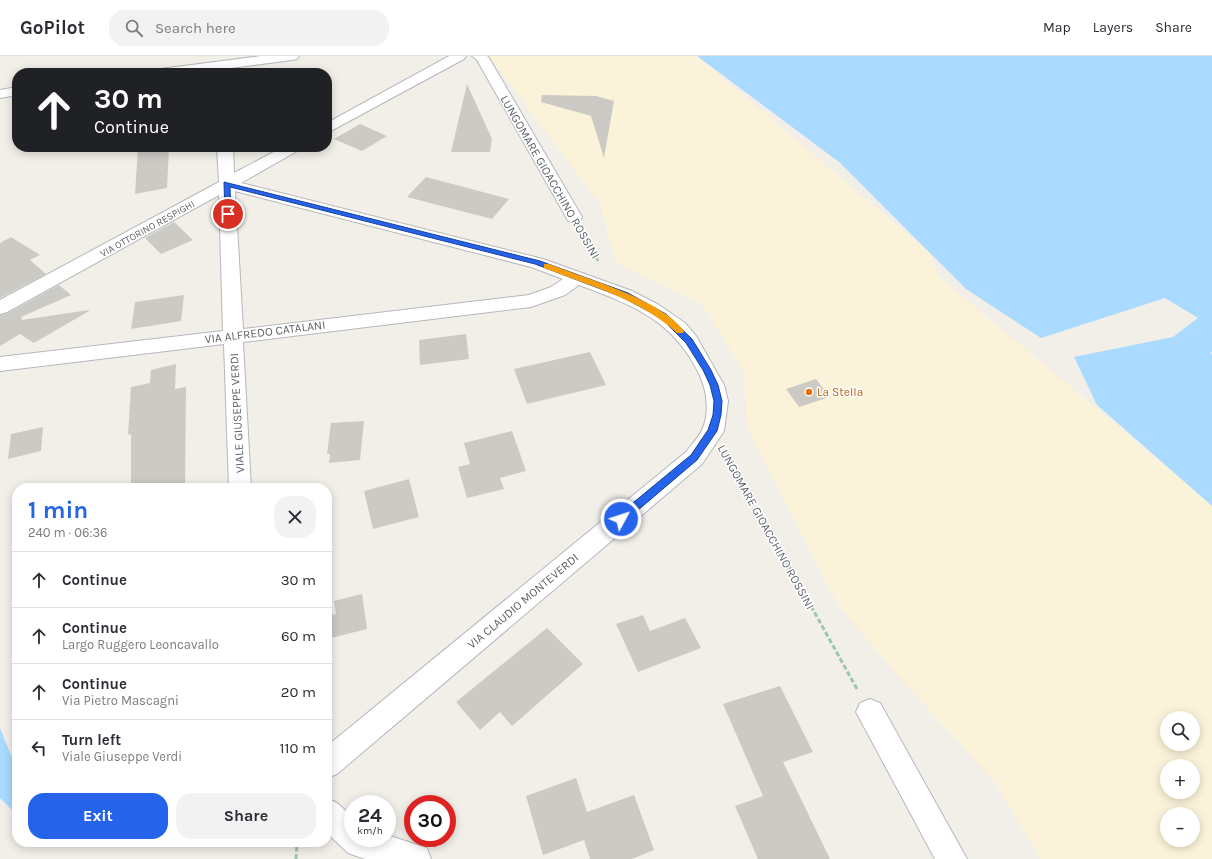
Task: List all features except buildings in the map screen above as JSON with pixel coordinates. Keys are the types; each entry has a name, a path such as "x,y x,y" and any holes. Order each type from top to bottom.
{"street":[{"path":"198,68 292,56"},
{"path":"332,126 459,56"},
{"name":"LUNGOMARE GIOACCHINO ROSSINI","path":"479,56 482,58 574,217"},
{"path":"0,94 12,93"},
{"name":"VIALE GIUSEPPE VERDI","path":"224,152 240,483"},
{"name":"VIA OTTORINO RESPIGHI","path":"0,308 285,152"},
{"path":"226,184 538,263 607,288"},
{"name":"VIA ALFREDO CATALANI","path":"0,364 531,301 558,291 577,278"},
{"name":"LUNGOMARE GIOACCHINO ROSSINI","path":"607,288 639,302 663,316 689,341 707,370 717,396 717,415 713,431"},
{"name":"VIA CLAUDIO MONTEVERDI","path":"332,760 694,458 713,431"},
{"path":"870,712 952,859"},
{"path":"332,817 344,828"},
{"path":"380,847 416,859"}],"path":[{"name":"LUNGOMARE GIOACCHINO ROSSINI","path":"574,217 596,256 607,288"},
{"name":"LUNGOMARE GIOACCHINO ROSSINI","path":"713,431 870,712"},
{"path":"296,859 297,847"}],"sand":[{"path":"489,56 697,56 931,254 937,275 1212,505 1212,859 1041,859 994,781 894,671 838,605 748,430 743,370 702,304 616,263 600,204"}],"water":[{"path":"697,56 1212,56 1212,352 1210,353 1212,354 1212,506 1097,405 1074,357 1173,337 1198,318 1165,298 1041,338 966,289 839,162"},
{"path":"0,728 12,756 12,810 0,798"}],"slow traffic":[{"path":"546,266 625,295 663,316 680,331"}],"place":[{"name":"La Stella","path":"809,392"}],"route":[{"path":"228,214 226,184 538,263 625,295 663,316 678,328 699,355 714,385 718,401 717,415 713,431 694,458 621,519"}]}
